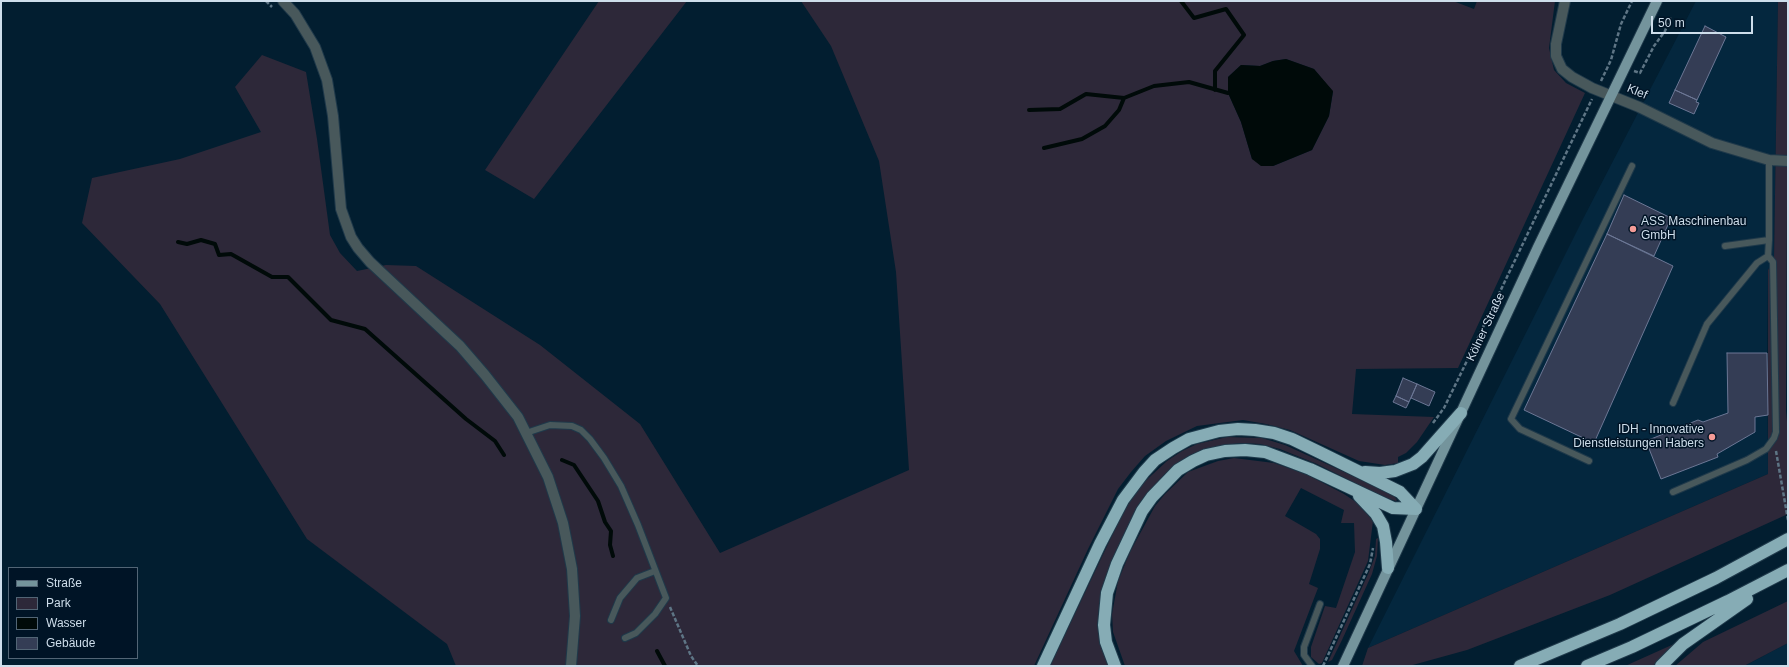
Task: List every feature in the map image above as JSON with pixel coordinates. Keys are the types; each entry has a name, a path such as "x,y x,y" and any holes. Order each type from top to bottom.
{"highway":[{"path":"1360,471 1380,473 1395,471 1413,464 1427,452 1461,413"},
{"path":"1043,666 1100,544 1123,500 1155,460 1189,439 1206,433 1232,430 1255,430 1292,439 1360,471 1400,492 1416,509"},
{"path":"1115,666 1106,642 1104,610 1112,578 1123,548 1142,511 1164,482 1193,460 1206,455 1225,451 1245,450 1265,452 1310,469 1393,508 1416,509"},
{"path":"1354,491 1376,514 1383,526 1388,568"},
{"path":"1520,666 1620,624 1716,578 1787,540"},
{"path":"1587,666 1632,647 1715,608 1788,570"},
{"path":"1661,666 1683,644 1788,570"}],"main road":[{"name":"Kölner Straße","path":"1343,666 1461,413 1657,1"}],"street":[{"path":"284,1 295,14 315,47 327,80 333,116 341,209 351,237 370,262 460,346 504,398 526,433 548,477 563,523 572,569 574,639 571,666"},
{"name":"Klef","path":"1565,1 1556,44 1556,56 1562,69 1572,77 1596,90 1639,107 1712,143 1769,160 1788,161"}],"lane":[{"path":"1673,492 1747,460 1766,449 1774,438 1776,432 1773,262 1768,256 1769,160"},
{"path":"1589,462 1520,429 1511,419 1632,166"},
{"path":"1725,246 1769,240"},
{"path":"1673,403 1707,324 1757,263 1768,256"},
{"path":"526,433 550,425 572,426 581,430 590,439 604,458 621,486 638,525 666,598 655,614 636,633 625,638"},
{"path":"611,620 620,598 637,578 655,571"},
{"path":"1312,666 1304,655 1304,646 1320,604"}],"path":[{"path":"1432,425 1444,408 1464,368 1611,60 1621,24 1632,3"},
{"path":"1626,67 1640,73 1654,46 1665,31 1671,16"},
{"path":"1774,438 1788,520"},
{"path":"1323,666 1370,564 1374,542"},
{"path":"666,598 691,656 698,666"}],"shaded area":[{"path":"1696,1 1778,1 1774,259 1768,270 1768,474 1368,648 1584,217"},
{"path":"1788,643 1788,666 1744,666 1752,662"}],"green space":[{"path":"599,1 687,1 534,199 485,170"},
{"path":"801,1 1453,1 1474,9 1477,1 1555,1 1549,48 1554,70 1566,83 1585,93 1458,368 1356,369 1352,414 1434,417 1417,442 1406,453 1398,457 1398,463 1385,465 1359,461 1290,430 1243,420 1197,426 1166,441 1145,456 1118,489 1088,549 1034,666 456,666 447,644 307,539 160,304 82,223 92,178 180,159 261,132 235,87 262,55 306,72 330,235 340,253 357,271 386,265 416,266 540,345 640,424 720,553 909,470 896,272 879,161 831,46","holes":["1286,59 1314,69 1333,92 1329,116 1312,150 1273,166 1252,159 1241,122 1228,93 1228,77 1241,65 1260,66 1273,61"]},
{"path":"1778,1 1788,1 1786,411 1788,432 1788,514 1610,595 1467,650 1409,666 1362,666 1368,648 1768,474 1768,270 1774,259"},
{"path":"1227,437 1262,438 1285,445 1386,491 1397,500 1383,497 1317,464 1280,449 1260,444 1242,443 1223,445 1190,455 1166,473 1146,497 1115,554 1108,572 1101,595 1098,615 1101,646 1108,666 1050,666 1118,523 1131,498 1141,485 1167,461 1182,451 1197,444"},
{"path":"1234,458 1274,463 1308,475 1344,494 1359,504 1373,521 1368,561 1322,663 1319,664 1311,657 1311,647 1325,606 1336,608 1355,552 1354,523 1341,523 1344,510 1301,488 1285,516 1316,534 1320,539 1320,549 1309,584 1318,588 1294,651 1303,666 1125,666 1113,632 1112,614 1118,581 1130,552 1155,506 1188,472 1218,461"},
{"path":"1378,538 1377,556 1372,574 1332,660 1328,662 1369,572 1375,556 1376,539"},
{"path":"1788,601 1788,643 1744,666 1675,666 1703,642"},
{"path":"1674,644 1675,645 1653,666 1625,666"}],"water":[{"path":"1286,59 1314,69 1333,91 1329,116 1312,150 1273,166 1261,166 1252,159 1241,122 1228,93 1228,77 1241,65 1260,66 1273,61"}],"building":[{"path":"1705,26 1726,37 1697,100 1675,90"},
{"path":"1675,90 1697,100 1696,102 1699,103 1694,114 1669,103"},
{"path":"1624,195 1671,218 1654,256 1607,234"},
{"path":"1607,234 1673,266 1594,443 1524,410"},
{"path":"1727,353 1767,353 1768,415 1755,417 1755,432 1717,454 1718,457 1661,479 1646,441 1698,420 1703,422 1728,413"},
{"path":"1403,378 1417,384 1409,402 1396,396"},
{"path":"1417,384 1435,392 1429,406 1411,398"},
{"path":"1396,396 1409,402 1406,408 1393,402"}],"waterway":[{"path":"1181,1 1194,18 1226,9 1244,35 1215,71 1215,90"},
{"path":"1029,110 1060,109 1086,94 1124,98 1154,86 1189,82 1228,93"},
{"path":"1044,148 1082,139 1105,126 1119,110 1124,98"},
{"path":"178,242 187,244 201,240 215,244 219,255 231,254 272,277 288,277 331,320 365,329 466,419 495,441 504,455"},
{"path":"562,460 574,465 598,501 605,522 611,531 610,545 613,556"},
{"path":"657,651 665,666"}],"place":[{"name":"ASS Maschinenbau GmbH","path":"1633,229"},
{"name":"IDH - Innovative Dienstleistungen Habers","path":"1712,437"}]}
